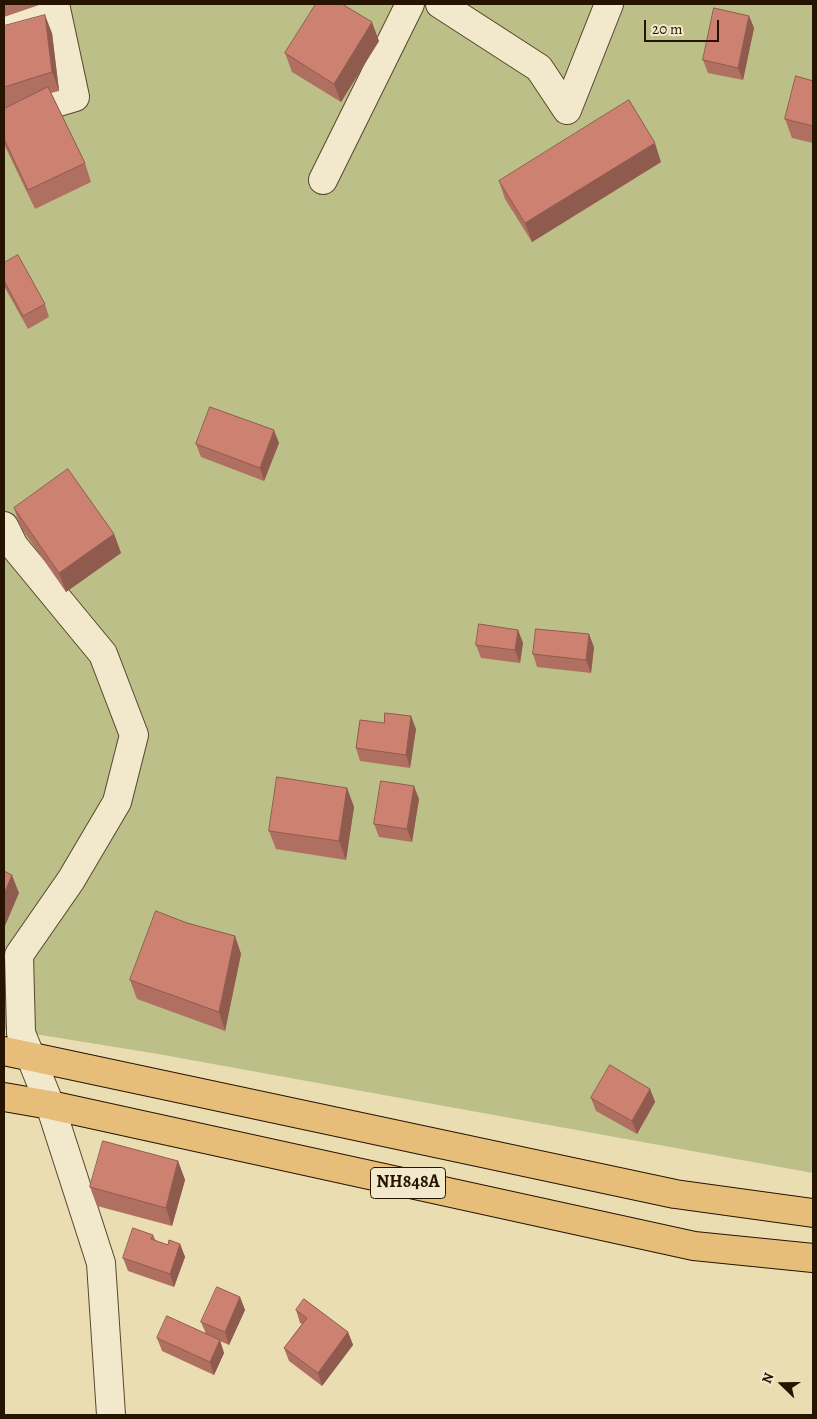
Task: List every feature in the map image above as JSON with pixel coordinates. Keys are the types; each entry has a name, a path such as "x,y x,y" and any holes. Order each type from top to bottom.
{"highway":[{"name":"NH848A","path":"4,1051 675,1194 813,1213"},
{"name":"NH848A","path":"4,1097 50,1105 694,1246 813,1258"}],"street":[{"path":"4,23 53,4 75,97 4,118"},
{"path":"323,180 410,4"},
{"path":"440,4 539,68 567,110 609,4"},
{"path":"4,526 14,546 103,654 134,735 117,802 70,880 19,955 22,1033 50,1105 101,1263 111,1415"}],"green space":[{"path":"4,4 813,4 813,1173 158,1054 4,1029"}],"building":[{"path":"316,4 342,4 372,22 334,84 285,53"},
{"path":"714,8 749,16 738,68 703,60"},
{"path":"45,15 52,72 4,87 4,26"},
{"path":"796,76 813,81 813,126 785,119"},
{"path":"48,87 85,163 28,190 4,139 4,109"},
{"path":"629,100 655,143 525,223 499,181"},
{"path":"18,255 45,304 23,316 4,281 4,263"},
{"path":"210,407 274,430 260,468 196,444"},
{"path":"68,469 114,534 59,573 14,508"},
{"path":"479,624 518,630 515,650 476,645"},
{"path":"536,629 589,634 586,660 533,654"},
{"path":"385,713 411,716 406,755 356,748 360,720 384,723"},
{"path":"277,777 347,788 339,841 269,831"},
{"path":"381,781 414,786 407,829 374,824"},
{"path":"4,871 12,875 4,894"},
{"path":"156,911 187,923 235,936 219,1012 130,980"},
{"path":"610,1065 650,1089 632,1121 591,1098"},
{"path":"103,1141 178,1161 166,1208 90,1187"},
{"path":"133,1228 153,1235 151,1239 168,1245 169,1240 180,1244 170,1274 123,1258"},
{"path":"217,1287 240,1297 225,1332 201,1322"},
{"path":"304,1299 348,1332 318,1373 284,1348 307,1318 296,1310"},
{"path":"167,1316 220,1340 210,1362 157,1338"}]}
